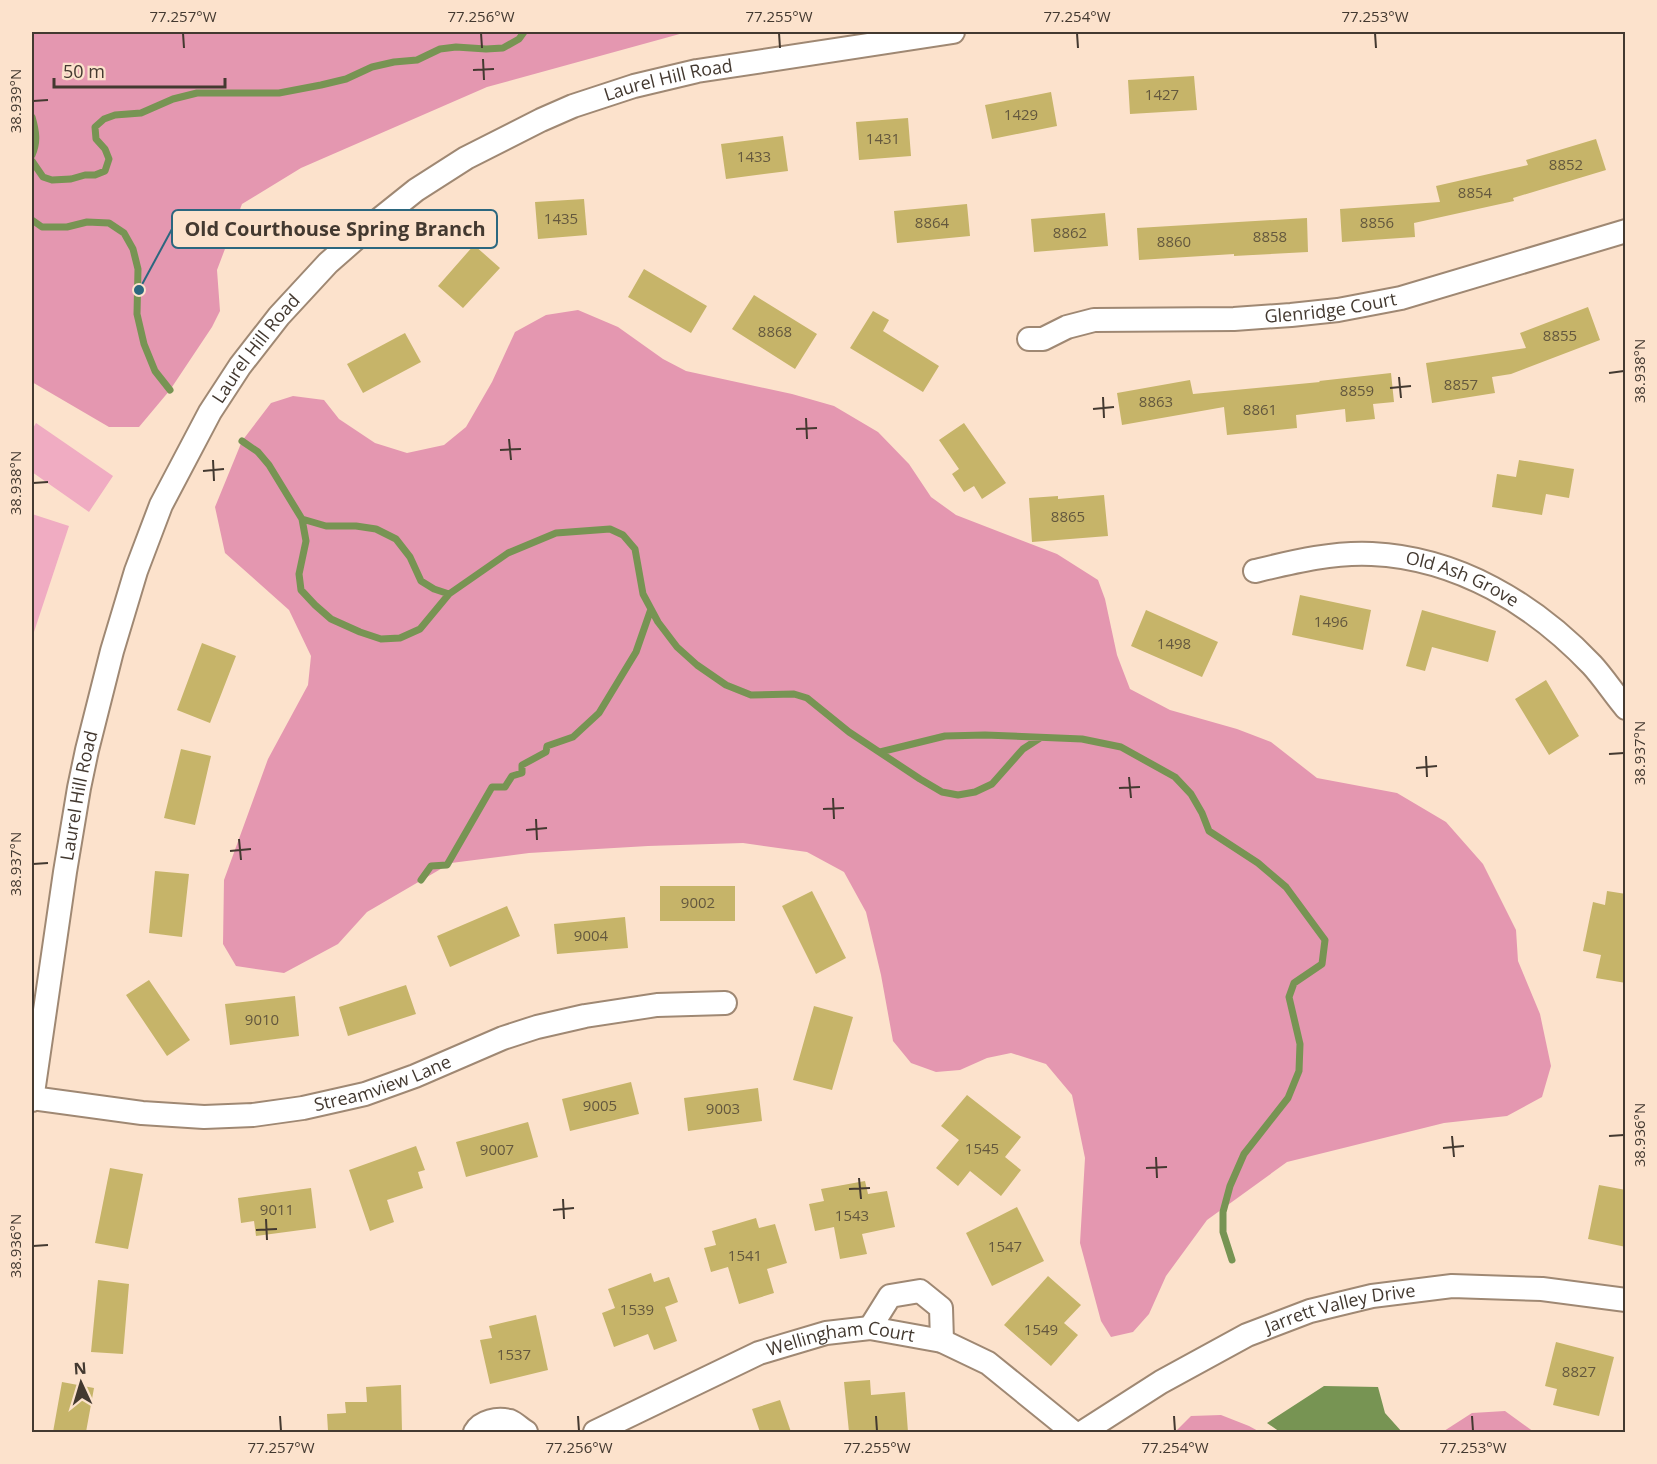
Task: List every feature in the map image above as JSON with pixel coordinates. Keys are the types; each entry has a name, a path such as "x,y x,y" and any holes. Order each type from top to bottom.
{"street":[{"name":"Laurel Hill Road","path":"32,1099 79,788 112,651 136,571 161,505 210,412 240,366 279,316 328,263 416,190 466,158 562,111 634,86 696,71 953,32"},
{"name":"Glenridge Court","path":"1029,339 1043,339 1067,327 1094,320 1245,318 1291,315 1359,306 1401,298 1626,231"},
{"name":"Old Ash Grove","path":"1255,571 1316,558 1371,554 1396,556 1459,573 1500,591 1520,603 1570,643 1594,666 1626,708"},
{"name":"Streamview Lane","path":"32,1099 142,1113 204,1117 254,1115 303,1108 365,1094 415,1076 503,1038 546,1025 585,1016 657,1005 725,1003"},
{"name":"Jarrett Valley Drive","path":"1083,1432 1161,1382 1247,1335 1310,1311 1372,1296 1452,1286 1542,1289 1626,1300"},
{"path":"870,1328 890,1296 920,1291 941,1308 942,1341"},
{"name":"Wellingham Court","path":"595,1432 759,1353 826,1333 870,1328 942,1341 988,1363 1073,1432"},
{"path":"474,1432 493,1420 512,1421 526,1432"}],"shaded area":[{"path":"32,32 687,32 487,87 301,168 242,204 217,270 220,311 212,327 170,390 139,427 109,427 32,382"},
{"path":"578,310 618,327 663,359 686,371 792,394 834,406 878,432 909,464 931,497 956,515 1057,554 1098,580 1105,599 1117,655 1130,689 1170,710 1237,729 1271,742 1317,778 1397,793 1446,822 1483,864 1516,930 1518,961 1540,1014 1551,1066 1542,1097 1507,1116 1444,1123 1287,1162 1207,1220 1166,1276 1149,1314 1133,1332 1111,1337 1101,1321 1080,1243 1085,1158 1072,1095 1046,1064 1011,1053 987,1058 960,1070 936,1072 911,1063 893,1041 866,912 844,872 807,852 743,843 529,853 451,863 367,912 338,944 284,973 236,966 223,944 224,880 268,759 308,685 311,656 289,610 225,553 215,507 242,441 271,403 293,396 324,400 339,419 375,443 407,453 444,445 466,427 492,382 515,332 546,315"},
{"path":"36,423 113,476 89,512 32,472 32,430"},
{"path":"32,514 69,526 32,638"},
{"path":"1324,1386 1378,1387 1385,1413 1402,1432 1280,1432 1267,1423"},
{"path":"1505,1411 1534,1432 1444,1432 1472,1413"},
{"path":"1221,1415 1260,1432 1175,1432 1191,1416"}],"building":[{"path":"1194,76 1197,110 1130,114 1128,80"},
{"path":"1051,92 1057,126 992,139 985,105"},
{"path":"908,118 911,156 859,160 856,122"},
{"path":"783,136 788,171 726,179 721,144"},
{"path":"1596,139 1606,170 1513,198 1514,201 1414,223 1415,237 1342,242 1340,209 1440,202 1436,186 1528,165 1526,160"},
{"path":"584,199 587,235 538,239 535,202"},
{"path":"967,204 970,236 897,243 894,211"},
{"path":"1105,213 1108,246 1034,252 1031,219"},
{"path":"1307,218 1308,252 1139,260 1137,228"},
{"path":"474,245 500,268 463,308 438,286"},
{"path":"644,269 707,306 691,333 628,297"},
{"path":"754,295 817,334 795,369 732,329"},
{"path":"1588,307 1600,340 1511,374 1492,377 1495,393 1432,403 1426,363 1526,348 1520,333"},
{"path":"873,311 889,320 883,331 939,366 923,392 850,348"},
{"path":"405,333 421,362 363,393 347,364"},
{"path":"1391,373 1394,402 1373,404 1375,419 1346,422 1345,409 1296,415 1297,428 1227,435 1224,407 1122,425 1117,393 1190,380 1193,394"},
{"path":"964,423 1006,483 982,499 974,486 964,492 952,474 959,469 939,440"},
{"path":"1519,460 1574,469 1569,498 1546,494 1542,515 1492,507 1497,474 1516,477"},
{"path":"1104,495 1108,536 1032,542 1029,498 1058,496 1058,499"},
{"path":"1300,595 1371,610 1363,650 1292,635"},
{"path":"1146,610 1218,642 1202,677 1131,646"},
{"path":"1422,610 1496,631 1488,662 1432,647 1425,671 1406,666"},
{"path":"202,643 236,656 210,723 177,710"},
{"path":"1546,680 1579,736 1549,755 1515,699"},
{"path":"181,749 211,756 195,825 164,818"},
{"path":"155,871 189,874 182,937 149,933"},
{"path":"660,886 735,886 735,921 660,921"},
{"path":"812,891 846,958 816,974 782,906"},
{"path":"1607,891 1626,894 1626,983 1596,978 1601,955 1583,951 1593,902 1605,905"},
{"path":"507,906 520,936 450,967 437,936"},
{"path":"625,917 628,948 557,954 554,924"},
{"path":"149,980 190,1040 167,1056 126,995"},
{"path":"406,985 416,1014 348,1036 339,1007"},
{"path":"295,996 299,1036 230,1045 225,1004"},
{"path":"814,1006 853,1017 832,1090 793,1080"},
{"path":"631,1082 639,1114 570,1131 562,1099"},
{"path":"758,1088 762,1121 688,1131 684,1098"},
{"path":"967,1095 1021,1137 1005,1157 1021,1170 1001,1196 970,1171 958,1186 936,1168 959,1140 941,1126"},
{"path":"528,1122 538,1157 466,1177 456,1142"},
{"path":"416,1146 425,1170 418,1172 423,1188 387,1200 394,1222 370,1231 349,1170"},
{"path":"110,1168 143,1174 128,1249 95,1243"},
{"path":"865,1181 868,1194 887,1191 895,1227 862,1234 867,1254 840,1259 834,1227 815,1231 809,1204 824,1201 821,1189"},
{"path":"1599,1185 1626,1190 1626,1247 1588,1239"},
{"path":"311,1188 316,1228 256,1236 254,1221 241,1223 238,1198"},
{"path":"1017,1207 1044,1261 992,1286 966,1233"},
{"path":"756,1218 759,1228 775,1224 787,1263 767,1269 774,1293 739,1304 728,1267 711,1272 704,1248 716,1245 712,1231"},
{"path":"651,1273 654,1282 669,1277 678,1302 665,1307 677,1341 654,1350 648,1334 614,1347 602,1313 615,1308 608,1289"},
{"path":"1048,1276 1081,1305 1064,1323 1078,1335 1051,1366 1004,1325"},
{"path":"98,1280 129,1284 123,1354 91,1352"},
{"path":"536,1315 548,1370 490,1384 480,1340 492,1338 489,1326"},
{"path":"1556,1342 1614,1357 1599,1416 1553,1405 1557,1389 1545,1386"},
{"path":"870,1380 871,1395 905,1392 908,1432 849,1432 844,1382"},
{"path":"62,1382 94,1388 86,1432 53,1432"},
{"path":"401,1385 402,1432 328,1431 327,1414 346,1413 345,1402 367,1402 366,1387"},
{"path":"780,1400 791,1432 760,1432 752,1409"}],"waterway":[{"path":"32,161 43,177 52,180 95,175 105,171 109,159 105,149 96,139 95,127 104,119 115,115 141,113 173,99 197,93 279,93 321,85 346,79 372,67 417,60 440,49 503,48 519,39 524,32"},
{"path":"32,117 36,136 32,155"},
{"path":"32,220 42,227 67,227 87,222 109,223 124,233 133,249 138,269 137,314 144,344 155,371 170,390"},
{"path":"242,441 258,452 269,465 302,519 306,541 299,574 301,590 331,619 360,632 381,639 400,638 420,629 449,594 508,553 556,533 610,529 623,535 635,549 643,594 658,622 677,647 697,665 726,685 751,695 794,694 807,698 849,732 942,792 958,795 975,792 992,784 1023,749 1040,738"},
{"path":"302,519 326,526 376,529 396,539 410,557 421,581 449,594"},
{"path":"421,880 431,866 447,865 492,787 505,787 512,776 522,773 522,765 546,752 547,746 573,737 599,713 636,652 651,609"},
{"path":"880,752 945,736 985,735 1082,739 1121,747 1175,777 1191,794 1209,831 1258,863 1286,887 1325,940 1322,964 1294,983 1289,997 1300,1044 1299,1071 1288,1098 1244,1154 1230,1186 1223,1212 1223,1232 1232,1260"}],"place":[{"name":"Old Courthouse Spring Branch","path":"139,290"}]}
